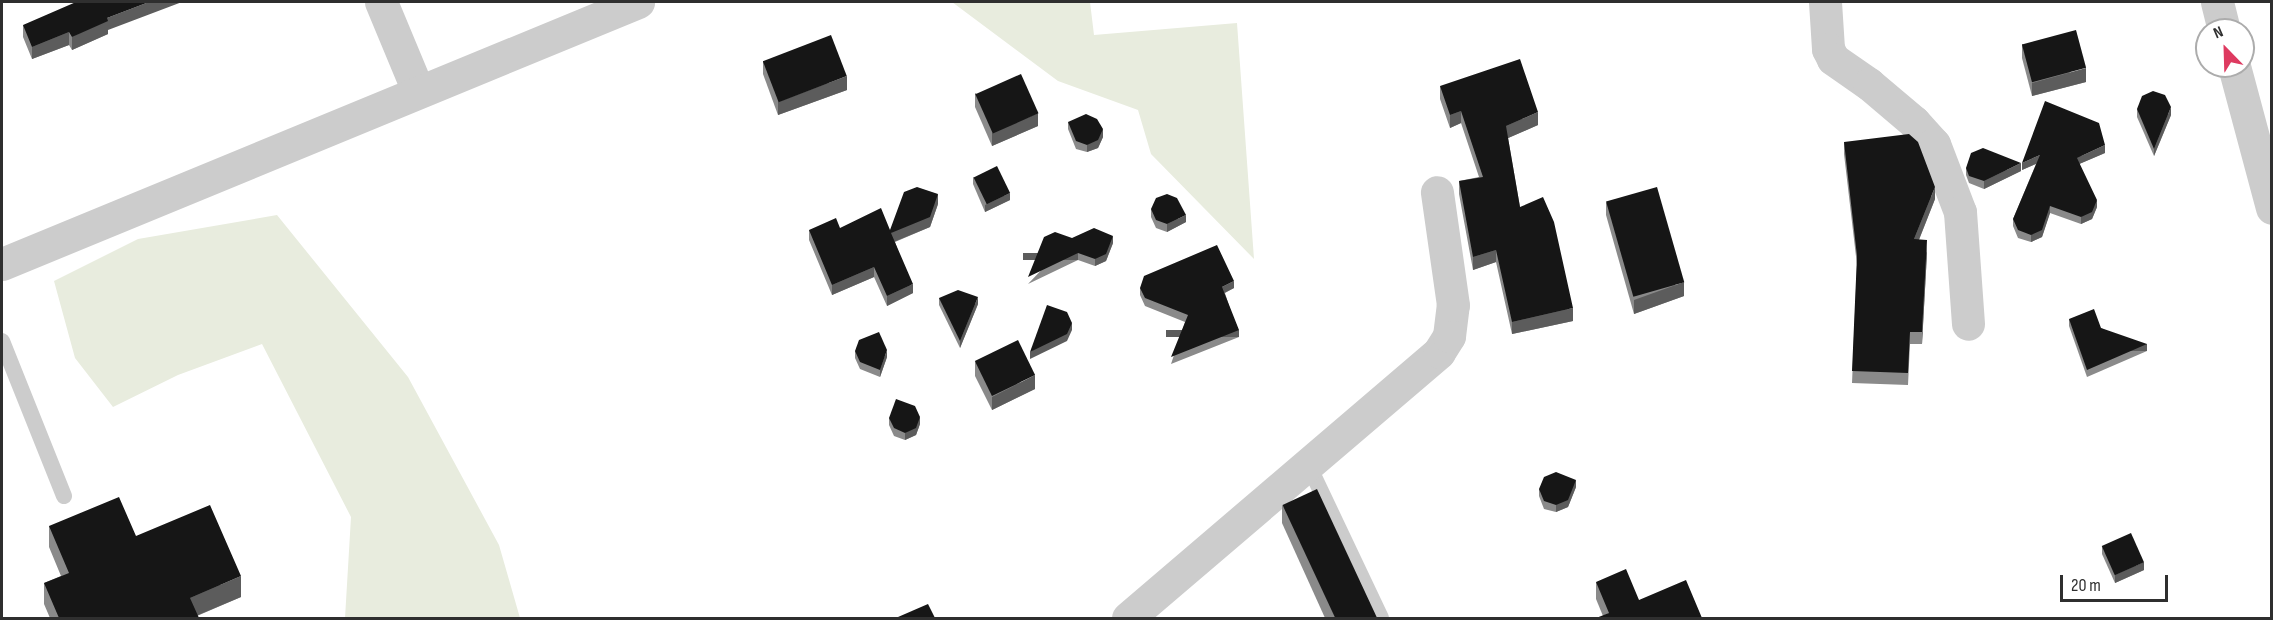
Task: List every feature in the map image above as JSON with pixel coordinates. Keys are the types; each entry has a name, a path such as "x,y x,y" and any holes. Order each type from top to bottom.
{"street":[{"path":"381,2 418,91"},
{"path":"2,264 638,2"},
{"path":"1825,2 1828,50 1833,59 1869,84 1914,122 1934,144 1960,212 1968,324"},
{"path":"2217,2 2221,18"},
{"path":"2237,78 2271,207"},
{"path":"1128,618 1439,352 1449,336 1453,305 1437,192"}],"lane":[{"path":"2,340 64,495"},
{"path":"1308,464 1381,618"}],"shaded area":[{"path":"952,2 1090,2 1094,35 1237,23 1254,259 1151,154 1138,110 1058,81"},
{"path":"277,215 408,377 499,545 520,618 345,618 351,517 262,344 178,375 113,407 75,358 54,281 138,239"}],"building":[{"path":"76,2 149,2 107,18 108,21 72,37 69,32 32,47 23,25"},
{"path":"2076,30 2086,68 2032,82 2022,44"},
{"path":"831,35 847,76 779,102 763,61"},
{"path":"1520,59 1538,112 1506,126 1520,207 1543,197 1554,222 1573,308 1512,322 1496,250 1473,257 1459,181 1483,177 1461,111 1450,115 1440,86"},
{"path":"1021,74 1038,113 993,134 975,94"},
{"path":"2153,91 2165,95 2171,107 2154,149 2137,109 2142,96"},
{"path":"2045,101 2099,123 2105,145 2077,158 2097,200 2092,212 2081,217 2050,206 2042,230 2031,235 2018,230 2013,219 2040,155 2022,163"},
{"path":"1086,114 1097,119 1103,129 1098,140 1087,145 1076,141 1068,122"},
{"path":"1909,134 1918,142 1935,187 1914,239 1927,240 1922,332 1910,332 1908,373 1852,371 1857,256 1844,142"},
{"path":"1983,148 2021,163 1984,181 1969,176 1966,168 1971,153"},
{"path":"997,166 1010,193 987,204 974,177"},
{"path":"917,187 938,194 930,217 891,233 913,284 887,296 874,267 832,285 809,230 836,218 840,228 881,208 890,230 904,192"},
{"path":"1657,187 1684,282 1633,297 1606,202"},
{"path":"1167,194 1177,198 1186,215 1167,224 1156,220 1151,209 1156,198"},
{"path":"1094,228 1113,236 1106,254 1095,259 1078,253 1028,277 1044,237 1055,232 1072,238"},
{"path":"1217,245 1234,281 1222,287 1239,330 1171,357 1188,315 1145,298 1140,288 1144,276"},
{"path":"958,290 978,297 960,341 939,298"},
{"path":"1047,305 1067,312 1072,323 1067,334 1030,352"},
{"path":"2094,309 2101,328 2147,344 2087,370 2069,319"},
{"path":"879,332 887,350 880,370 860,362 855,351 859,340"},
{"path":"1018,340 1035,375 992,396 975,361"},
{"path":"896,399 915,406 920,417 916,428 905,433 894,428 889,418"},
{"path":"1556,472 1576,480 1568,500 1556,505 1544,501 1539,489 1544,477"},
{"path":"1317,489 1377,618 1335,618 1283,505"},
{"path":"119,497 136,536 210,505 241,576 190,598 199,618 59,618 44,583 69,573 49,526"},
{"path":"2131,533 2144,562 2115,575 2102,546"},
{"path":"1626,569 1639,600 1686,580 1702,618 1596,618 1609,613 1596,582"},
{"path":"928,604 935,618 898,617"}]}
